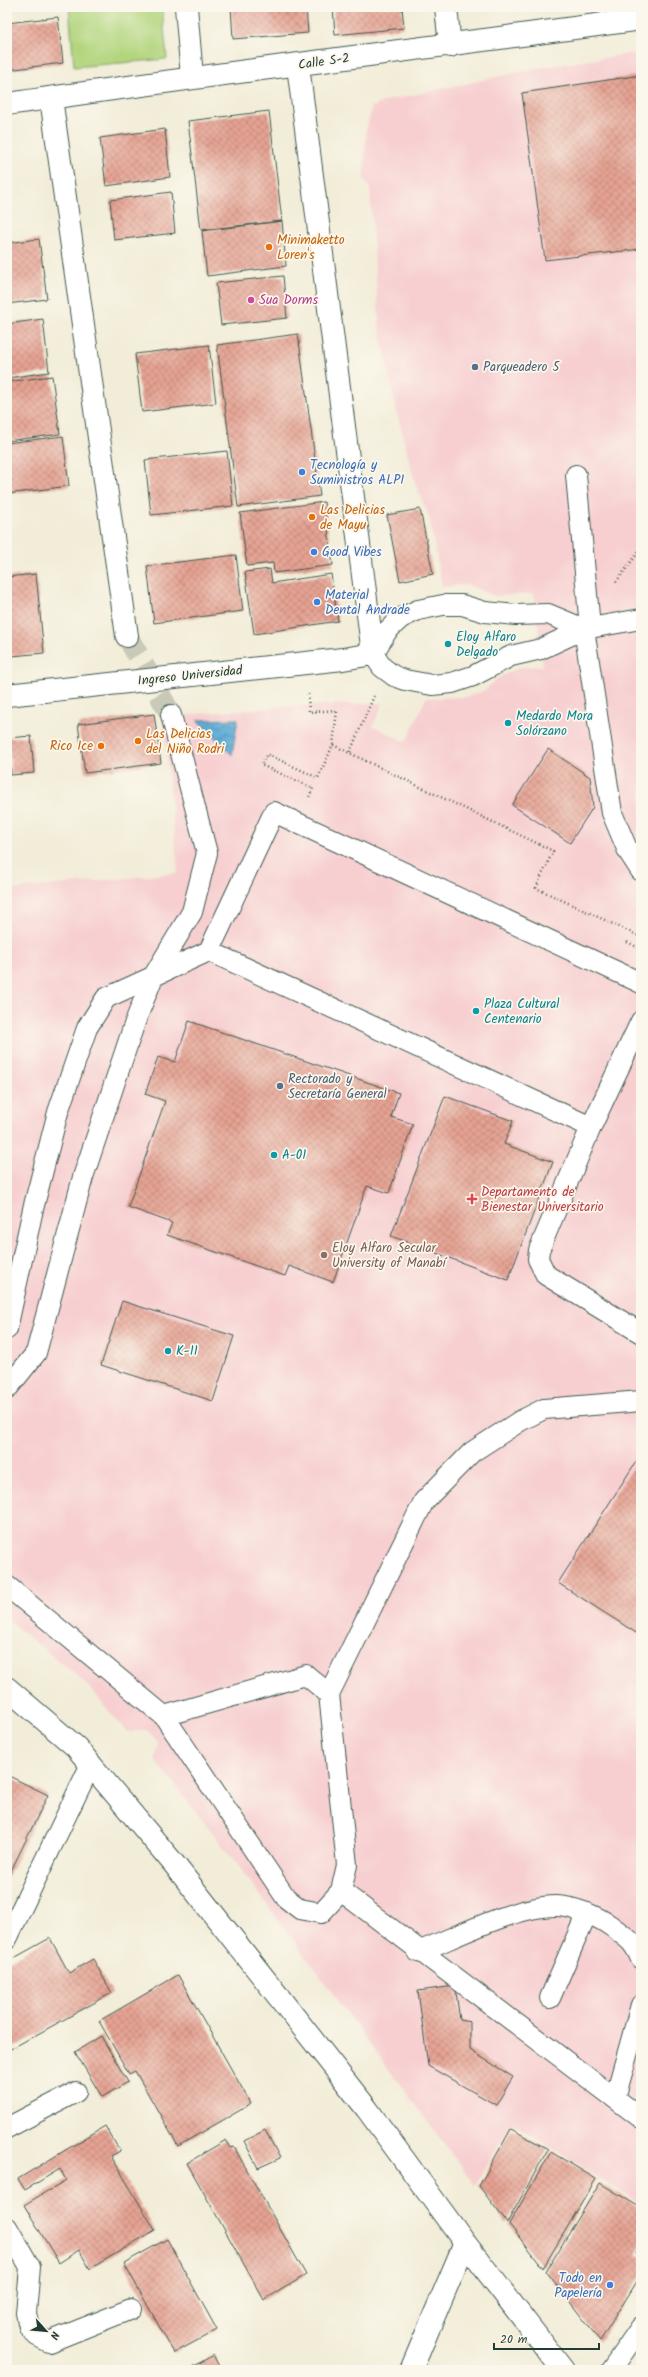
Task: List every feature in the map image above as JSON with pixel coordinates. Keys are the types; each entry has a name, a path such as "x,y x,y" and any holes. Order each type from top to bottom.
{"street":[{"path":"186,7 192,77"},
{"path":"446,7 450,46"},
{"name":"Calle S-2","path":"7,104 192,77 298,66 641,19"},
{"path":"298,66 373,654"},
{"path":"51,98 127,636"},
{"name":"Ingreso Universidad","path":"7,695 343,659 373,654"},
{"path":"7,1688 76,1747 174,1864 362,2102 464,2243 563,2370"},
{"path":"411,2370 464,2243"}],"lane":[{"path":"576,475 587,628 612,813 628,851 641,871"},
{"path":"587,628 548,614 516,615 485,612 462,605 443,605 418,610 401,618 386,631 373,654 382,668 394,676 405,680 432,685 452,683 473,676 511,656 541,649 587,628 641,619"},
{"path":"8,1382 36,1353 84,1177 135,1022 153,977 192,912 207,853 171,715"},
{"path":"7,1328 33,1209 58,1112 87,1028 106,998 209,951 274,812 641,983"},
{"path":"209,951 591,1128"},
{"path":"641,1021 591,1128 539,1250 538,1259 541,1268 553,1280 641,1333"},
{"path":"7,1586 164,1716 286,1898 300,1909 321,1913 341,1891 347,1865 330,1694 424,1501 472,1452 520,1421 544,1409 641,1400"},
{"path":"164,1716 306,1675 330,1694"},
{"path":"7,1939 91,1764"},
{"path":"341,1891 418,1952 641,2118"},
{"path":"418,1952 522,1911 558,1906 587,1913 603,1920 634,1943 641,1959"},
{"path":"550,1998 587,1913"},
{"path":"615,2098 641,2006"},
{"path":"7,2128 76,2092"},
{"path":"7,2228 30,2267 26,2313 29,2327 37,2336 49,2342 131,2309"},
{"path":"611,2370 641,2327"}],"path":[{"path":"614,584 641,549"},
{"path":"350,752 375,693"},
{"path":"308,694 309,712 337,710 333,744 318,778 267,754 262,765 313,788 308,799"},
{"path":"333,744 553,851 536,888 641,937"}],"shaded area":[{"name":"Eloy Alfaro Secular University of Manabí","path":"641,52 641,2205 512,2123 475,2186 240,1868 155,1760 158,1742 147,1730 127,1732 84,1682 7,1619 7,890 178,873 163,717 288,706 383,703 373,726 406,742 426,698 467,697 485,690 499,677 520,667 543,666 534,594 494,596 468,585 442,587 429,517 415,483 396,409 379,325 370,189 364,179 366,131 372,107 385,101 539,68"}],"green space":[{"path":"69,7 162,7 167,59 74,67"}],"water":[{"path":"238,719 232,755 197,720"}],"building":[{"path":"231,7 306,7 308,33 233,39"},
{"path":"333,7 402,7 404,28 335,35"},
{"path":"58,17 63,63 7,70 7,23"},
{"path":"641,75 641,249 545,260 522,93"},
{"path":"269,111 282,221 201,230 188,121"},
{"path":"165,129 170,177 106,186 100,138"},
{"path":"171,192 175,233 114,240 110,200"},
{"path":"282,221 286,266 207,276 202,231"},
{"path":"39,239 47,299 7,304 7,243"},
{"path":"283,276 287,318 221,325 216,283"},
{"path":"43,319 49,372 7,378 7,324"},
{"path":"298,334 320,496 238,507 217,345"},
{"path":"209,345 216,403 142,412 135,354"},
{"path":"52,376 60,434 7,441 7,382"},
{"path":"63,436 69,486 7,494 7,443"},
{"path":"227,451 233,506 151,515 145,460"},
{"path":"324,502 333,565 274,573 273,563 247,566 240,513"},
{"path":"420,509 433,574 400,581 387,515"},
{"path":"236,555 243,611 154,623 147,566"},
{"path":"270,569 272,583 331,574 338,621 254,634 245,572"},
{"path":"36,574 44,653 12,656 11,651 7,651 7,577"},
{"path":"154,714 161,763 85,773 78,724"},
{"path":"31,736 34,773 11,775 8,738"},
{"path":"548,749 590,777 593,807 570,843 512,805"},
{"name":"A-01","path":"189,1021 399,1093 391,1117 413,1124 389,1193 367,1186 333,1282 289,1266 285,1276 167,1235 172,1223 128,1207 165,1101 145,1094 158,1057 175,1062"},
{"name":"Departamento de Bienestar Universitario","path":"445,1096 513,1121 504,1144 553,1162 508,1280 391,1236"},
{"name":"K-11","path":"122,1301 234,1336 213,1401 101,1365"},
{"path":"641,1454 641,1636 558,1583"},
{"path":"7,1775 48,1795 7,1879"},
{"path":"50,1938 69,1973 93,1959 112,1993 7,2051 7,1962"},
{"path":"178,1975 251,2104 178,2146 135,2071 129,2074 99,2021"},
{"path":"455,1986 460,2020 470,2022 470,2050 513,2077 496,2105 428,2066 418,1991"},
{"path":"101,2036 128,2082 102,2097 75,2052"},
{"path":"105,2126 120,2151 111,2156 155,2230 90,2269 79,2250 59,2263 24,2205 66,2180 60,2169 25,2190 18,2179"},
{"path":"511,2129 548,2149 507,2223 479,2186"},
{"path":"265,2130 280,2158 258,2168 244,2141"},
{"path":"226,2140 231,2148 234,2147 306,2275 264,2300 187,2163"},
{"path":"551,2152 596,2179 543,2268 509,2224"},
{"path":"600,2183 641,2208 641,2246 636,2254 641,2257 641,2275 600,2341 546,2271"},
{"path":"167,2239 217,2330 174,2353 124,2263"},
{"path":"213,2355 221,2370 188,2370"}],"tunnel":[{"path":"127,636 171,715"}],"place":[{"name":"Minimaketto Loren's","path":"269,247"},
{"name":"Sua Dorms","path":"251,300"},
{"name":"Parqueadero 5","path":"475,367"},
{"name":"Tecnología y Suministros ALPI","path":"302,472"},
{"name":"Las Delicias de Mayu","path":"312,517"},
{"name":"Good Vibes","path":"314,552"},
{"name":"Material Dental Andrade","path":"317,602"},
{"name":"Eloy Alfaro Delgado","path":"448,644"},
{"name":"Medardo Mora Solórzano","path":"508,723"},
{"name":"Las Delicias del Niño Rodri","path":"138,741"},
{"name":"Rico Ice","path":"101,746"},
{"name":"Plaza Cultural Centenario","path":"476,1011"},
{"name":"Rectorado y Secretaría General","path":"280,1086"},
{"name":"A-01","path":"274,1155"},
{"name":"Departamento de Bienestar Universitario","path":"472,1199"},
{"name":"Eloy Alfaro Secular University of Manabí","path":"324,1255"},
{"name":"K-11","path":"168,1351"},
{"name":"Todo en Papelería","path":"610,2285"}]}
